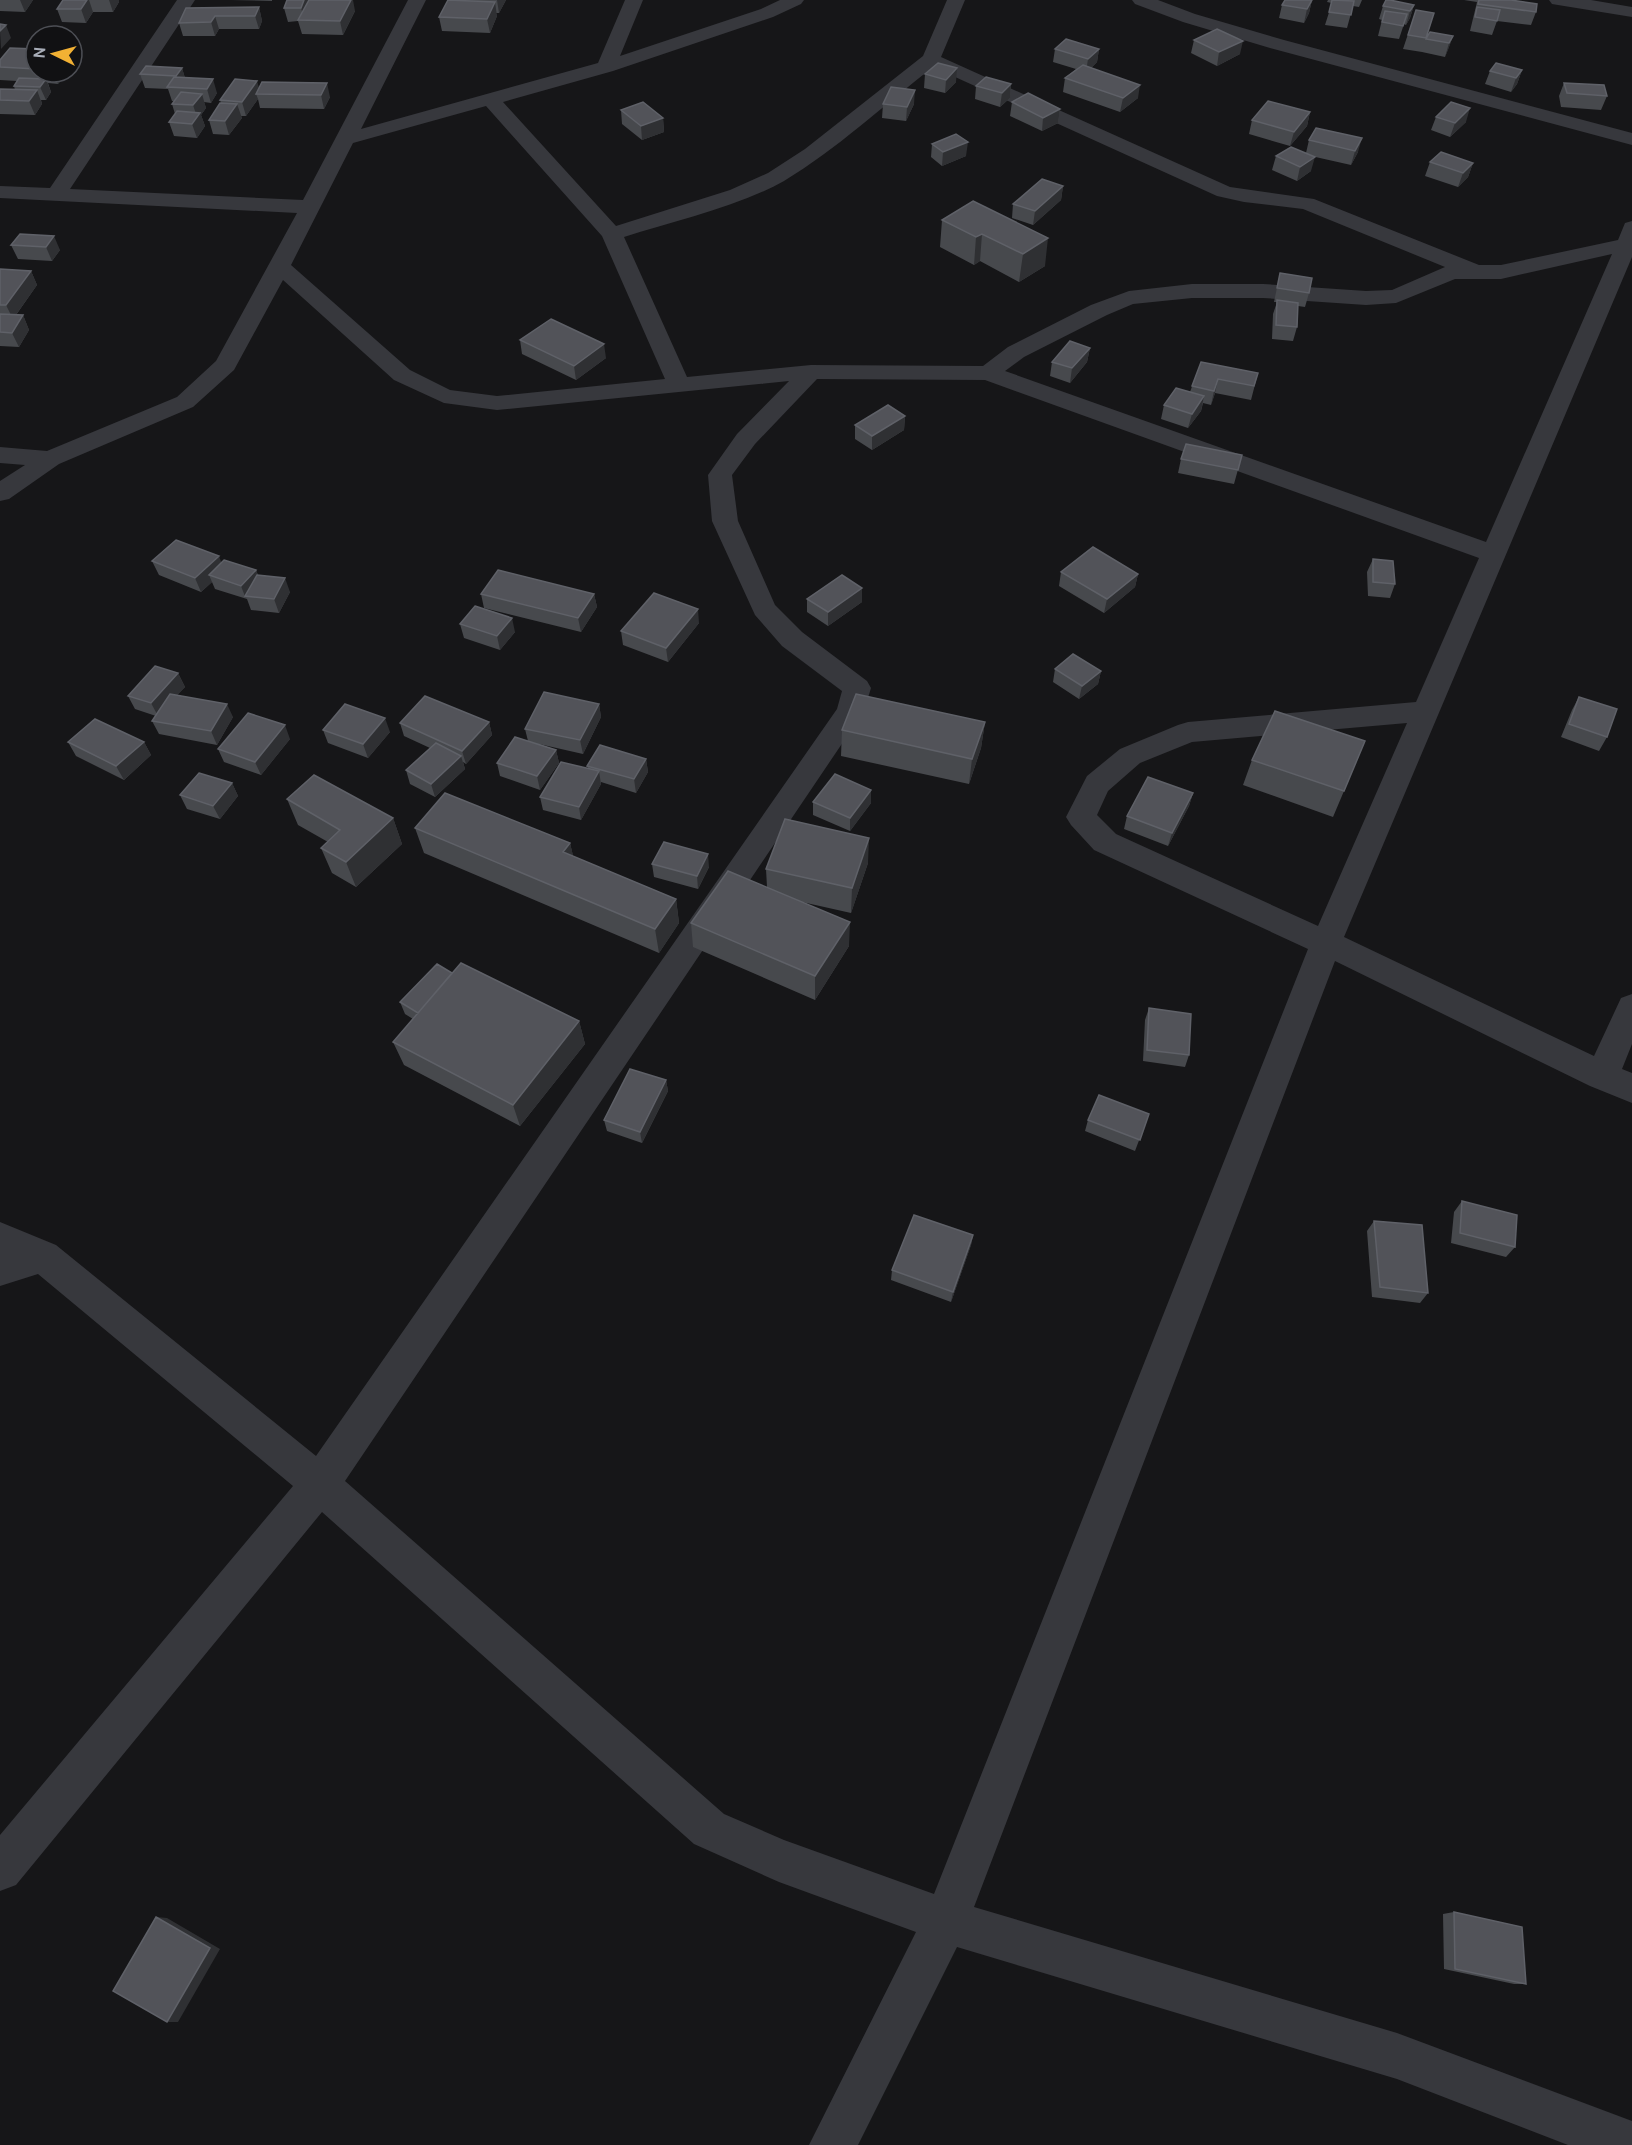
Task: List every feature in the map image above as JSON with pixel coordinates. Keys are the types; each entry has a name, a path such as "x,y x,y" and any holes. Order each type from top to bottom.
{"street":[{"path":"56,194 186,0"},
{"path":"0,493 50,459 185,402 226,365 280,266 417,0"},
{"path":"606,67 634,0"},
{"path":"346,139 606,67 767,12 795,0"},
{"path":"612,234 737,194 775,177 812,153 931,59 956,0"},
{"path":"1141,0 1188,18 1277,44 1632,139"},
{"path":"1558,0 1632,12"},
{"path":"931,59 1224,192 1307,203 1474,271"},
{"path":"490,99 612,234 679,385"},
{"path":"0,192 310,207"},
{"path":"988,372 1016,352 1099,310 1129,298 1192,291 1263,291 1366,298 1396,296 1452,272 1501,272 1630,235"},
{"path":"833,2145 946,1921 1326,943 1630,235"},
{"path":"280,266 402,375 444,396 497,403 811,372 988,372 1493,554"},
{"path":"0,1869 320,1484 850,711 857,688 792,639 764,609 725,521 720,475 746,439 811,372"},
{"path":"0,455 50,459"},
{"path":"1426,711 1188,732 1130,756 1097,784 1081,816 1105,842 1326,943 1632,1089"},
{"path":"1602,1076 1632,1007"},
{"path":"0,1238 43,1256 320,1484 709,1829 779,1860 946,1921 1397,2056 1631,2145"},
{"path":"0,1270 43,1256"}],"building":[{"path":"63,0 87,0 81,9 57,9"},
{"path":"287,0 304,0 301,8 284,8"},
{"path":"309,0 351,0 340,21 298,20"},
{"path":"448,0 495,2 487,19 439,17"},
{"path":"1285,0 1312,0 1307,9 1282,5"},
{"path":"1332,0 1354,1 1351,15 1329,12"},
{"path":"1386,0 1414,5 1410,11 1383,6"},
{"path":"1479,0 1511,0 1537,4 1536,12 1478,4"},
{"path":"259,7 255,16 215,16 211,22 179,23 186,8"},
{"path":"1477,7 1500,10 1497,21 1475,17"},
{"path":"1416,10 1434,13 1426,38 1408,35"},
{"path":"1385,11 1407,14 1403,26 1382,22"},
{"path":"1217,29 1243,41 1219,52 1194,40"},
{"path":"1430,32 1453,36 1449,43 1426,39"},
{"path":"1066,39 1099,49 1088,59 1055,49"},
{"path":"10,48 24,49 24,68 0,67 0,60"},
{"path":"938,63 957,68 946,80 925,74"},
{"path":"1496,63 1522,70 1516,78 1490,71"},
{"path":"1083,65 1140,85 1123,98 1065,78"},
{"path":"146,66 182,68 176,76 140,74"},
{"path":"174,77 213,79 207,89 167,87"},
{"path":"986,77 1011,84 1002,93 976,86"},
{"path":"19,78 24,78 24,84 42,84 40,87 14,86"},
{"path":"235,79 257,81 242,102 220,100"},
{"path":"262,82 327,83 321,95 256,94"},
{"path":"1564,83 1604,85 1607,96 1567,93"},
{"path":"891,87 915,90 907,107 883,104"},
{"path":"0,89 37,90 29,101 0,100"},
{"path":"181,92 202,94 193,105 172,104"},
{"path":"1028,93 1060,109 1043,118 1012,102"},
{"path":"1268,101 1310,112 1294,132 1252,120"},
{"path":"643,102 663,118 641,126 621,110"},
{"path":"1451,102 1470,108 1455,123 1436,117"},
{"path":"220,103 237,104 225,121 209,120"},
{"path":"177,111 200,113 192,124 169,122"},
{"path":"1316,128 1362,138 1355,151 1309,140"},
{"path":"956,134 968,142 943,152 932,144"},
{"path":"1291,147 1315,157 1300,167 1276,156"},
{"path":"1441,152 1473,163 1463,173 1430,162"},
{"path":"1042,179 1063,186 1035,211 1013,204"},
{"path":"973,201 1048,238 1023,254 982,234 976,237 942,220"},
{"path":"20,234 54,236 46,247 11,245"},
{"path":"0,269 31,271 6,305 0,305"},
{"path":"1280,273 1312,278 1309,293 1277,288"},
{"path":"1277,300 1298,303 1297,327 1276,325"},
{"path":"0,314 23,315 12,333 0,332"},
{"path":"551,319 604,344 574,366 520,340"},
{"path":"1070,341 1090,348 1072,368 1052,362"},
{"path":"1201,362 1258,373 1254,386 1218,379 1214,391 1192,386"},
{"path":"1176,388 1204,396 1192,414 1164,405"},
{"path":"888,405 905,416 872,436 855,425"},
{"path":"1186,444 1242,455 1238,470 1181,459"},
{"path":"176,540 219,556 195,578 152,561"},
{"path":"1093,547 1138,574 1107,599 1061,572"},
{"path":"1373,559 1393,561 1395,584 1373,582"},
{"path":"224,560 256,570 241,586 209,575"},
{"path":"498,570 594,594 578,618 481,594"},
{"path":"257,575 285,578 274,599 245,596"},
{"path":"842,575 862,588 828,612 807,599"},
{"path":"654,593 698,609 666,648 621,631"},
{"path":"475,606 512,618 497,636 460,624"},
{"path":"1073,654 1101,671 1082,686 1055,669"},
{"path":"155,666 178,673 151,703 128,696"},
{"path":"544,692 599,704 580,740 525,729"},
{"path":"170,694 227,704 211,731 152,721"},
{"path":"856,694 985,722 972,759 842,730"},
{"path":"425,696 489,722 462,751 400,723"},
{"path":"1579,697 1617,709 1607,737 1569,724"},
{"path":"345,704 385,718 363,744 323,730"},
{"path":"1275,711 1365,741 1344,791 1252,760"},
{"path":"248,713 285,725 255,762 218,749"},
{"path":"95,719 144,742 116,766 68,742"},
{"path":"515,737 556,750 537,776 497,763"},
{"path":"436,743 461,756 431,784 406,770"},
{"path":"600,745 646,759 634,779 587,766"},
{"path":"561,762 599,771 579,807 540,797"},
{"path":"199,773 232,783 213,806 180,795"},
{"path":"835,774 871,790 850,818 813,802"},
{"path":"314,775 393,818 346,862 321,848 340,830 287,799"},
{"path":"1148,777 1193,793 1172,833 1127,816"},
{"path":"445,793 570,843 563,852 676,899 655,929 415,828"},
{"path":"785,819 869,838 852,888 766,869"},
{"path":"664,842 708,854 697,876 652,864"},
{"path":"728,871 850,922 815,976 691,923"},
{"path":"461,963 579,1021 513,1105 393,1042"},
{"path":"437,964 452,973 418,1013 400,1002"},
{"path":"1149,1008 1191,1014 1189,1055 1147,1050"},
{"path":"630,1069 666,1080 640,1132 604,1120"},
{"path":"1099,1095 1149,1114 1140,1140 1088,1120"},
{"path":"1462,1201 1517,1215 1515,1247 1460,1233"},
{"path":"914,1215 973,1235 953,1292 892,1270"},
{"path":"1374,1221 1422,1225 1428,1293 1380,1287"},
{"path":"1454,1912 1522,1927 1526,1984 1455,1969"},
{"path":"156,1917 210,1948 167,2022 113,1991"}]}
